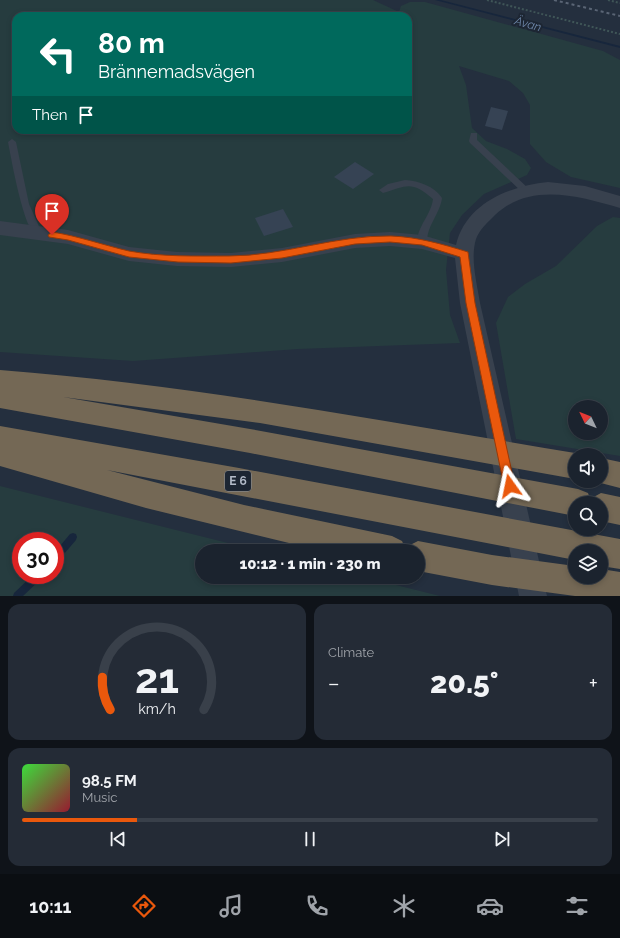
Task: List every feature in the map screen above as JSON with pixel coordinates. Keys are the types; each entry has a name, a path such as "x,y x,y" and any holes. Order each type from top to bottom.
{"highway":[{"path":"0,381 79,387 260,411 568,465"},
{"path":"0,397 250,441 568,501"},
{"name":"E 6","path":"0,438 239,481 568,545"},
{"path":"0,453 134,492 356,544"},
{"path":"608,472 620,475"},
{"path":"608,508 620,511"},
{"name":"E 6","path":"608,552 620,554"},
{"path":"425,557 492,570 620,587"}],"street":[{"path":"533,596 470,303 464,254 468,239 476,223 486,212 502,200 518,192 560,188 604,196 620,202"},
{"path":"0,228 68,237 129,254 178,259 231,260 282,255 355,241 390,239 422,242 464,254"}],"lane":[{"path":"474,135 473,140 526,191"},
{"path":"12,142 25,204 37,233"},
{"path":"383,190 390,186 406,183 415,184 428,189 438,198 438,206 422,232 422,242"}],"path":[{"path":"486,0 620,34"},
{"path":"608,0 620,3"}],"green space":[{"path":"0,0 373,0 399,12 401,6 410,2 425,2 603,51 620,60 620,188 571,177 546,162 530,144 530,105 523,93 509,81 459,66 466,85 472,128 486,141 507,149 525,159 531,168 527,175 484,194 462,215 450,233 446,270 450,315 460,343 298,349 133,361 0,352"},
{"path":"613,217 620,218 620,456 608,454 608,448 571,448 516,439 496,323 508,297 525,284 556,266 597,226"},
{"path":"0,486 232,544 195,544 195,584 392,584 440,596 0,596"}],"building":[{"path":"491,107 508,111 502,130 485,126"},
{"path":"355,162 374,174 353,189 334,177"},
{"path":"283,209 293,227 264,236 255,218"}],"waterway":[{"name":"Ävan","path":"437,0 620,47"},
{"path":"64,548 73,537"},
{"path":"17,596 30,584"}],"railway":[{"path":"554,0 620,16"}],"route":[{"path":"52,235 68,237 129,254 178,259 231,260 282,255 355,241 390,239 422,242 464,254 470,303 510,486"}]}
